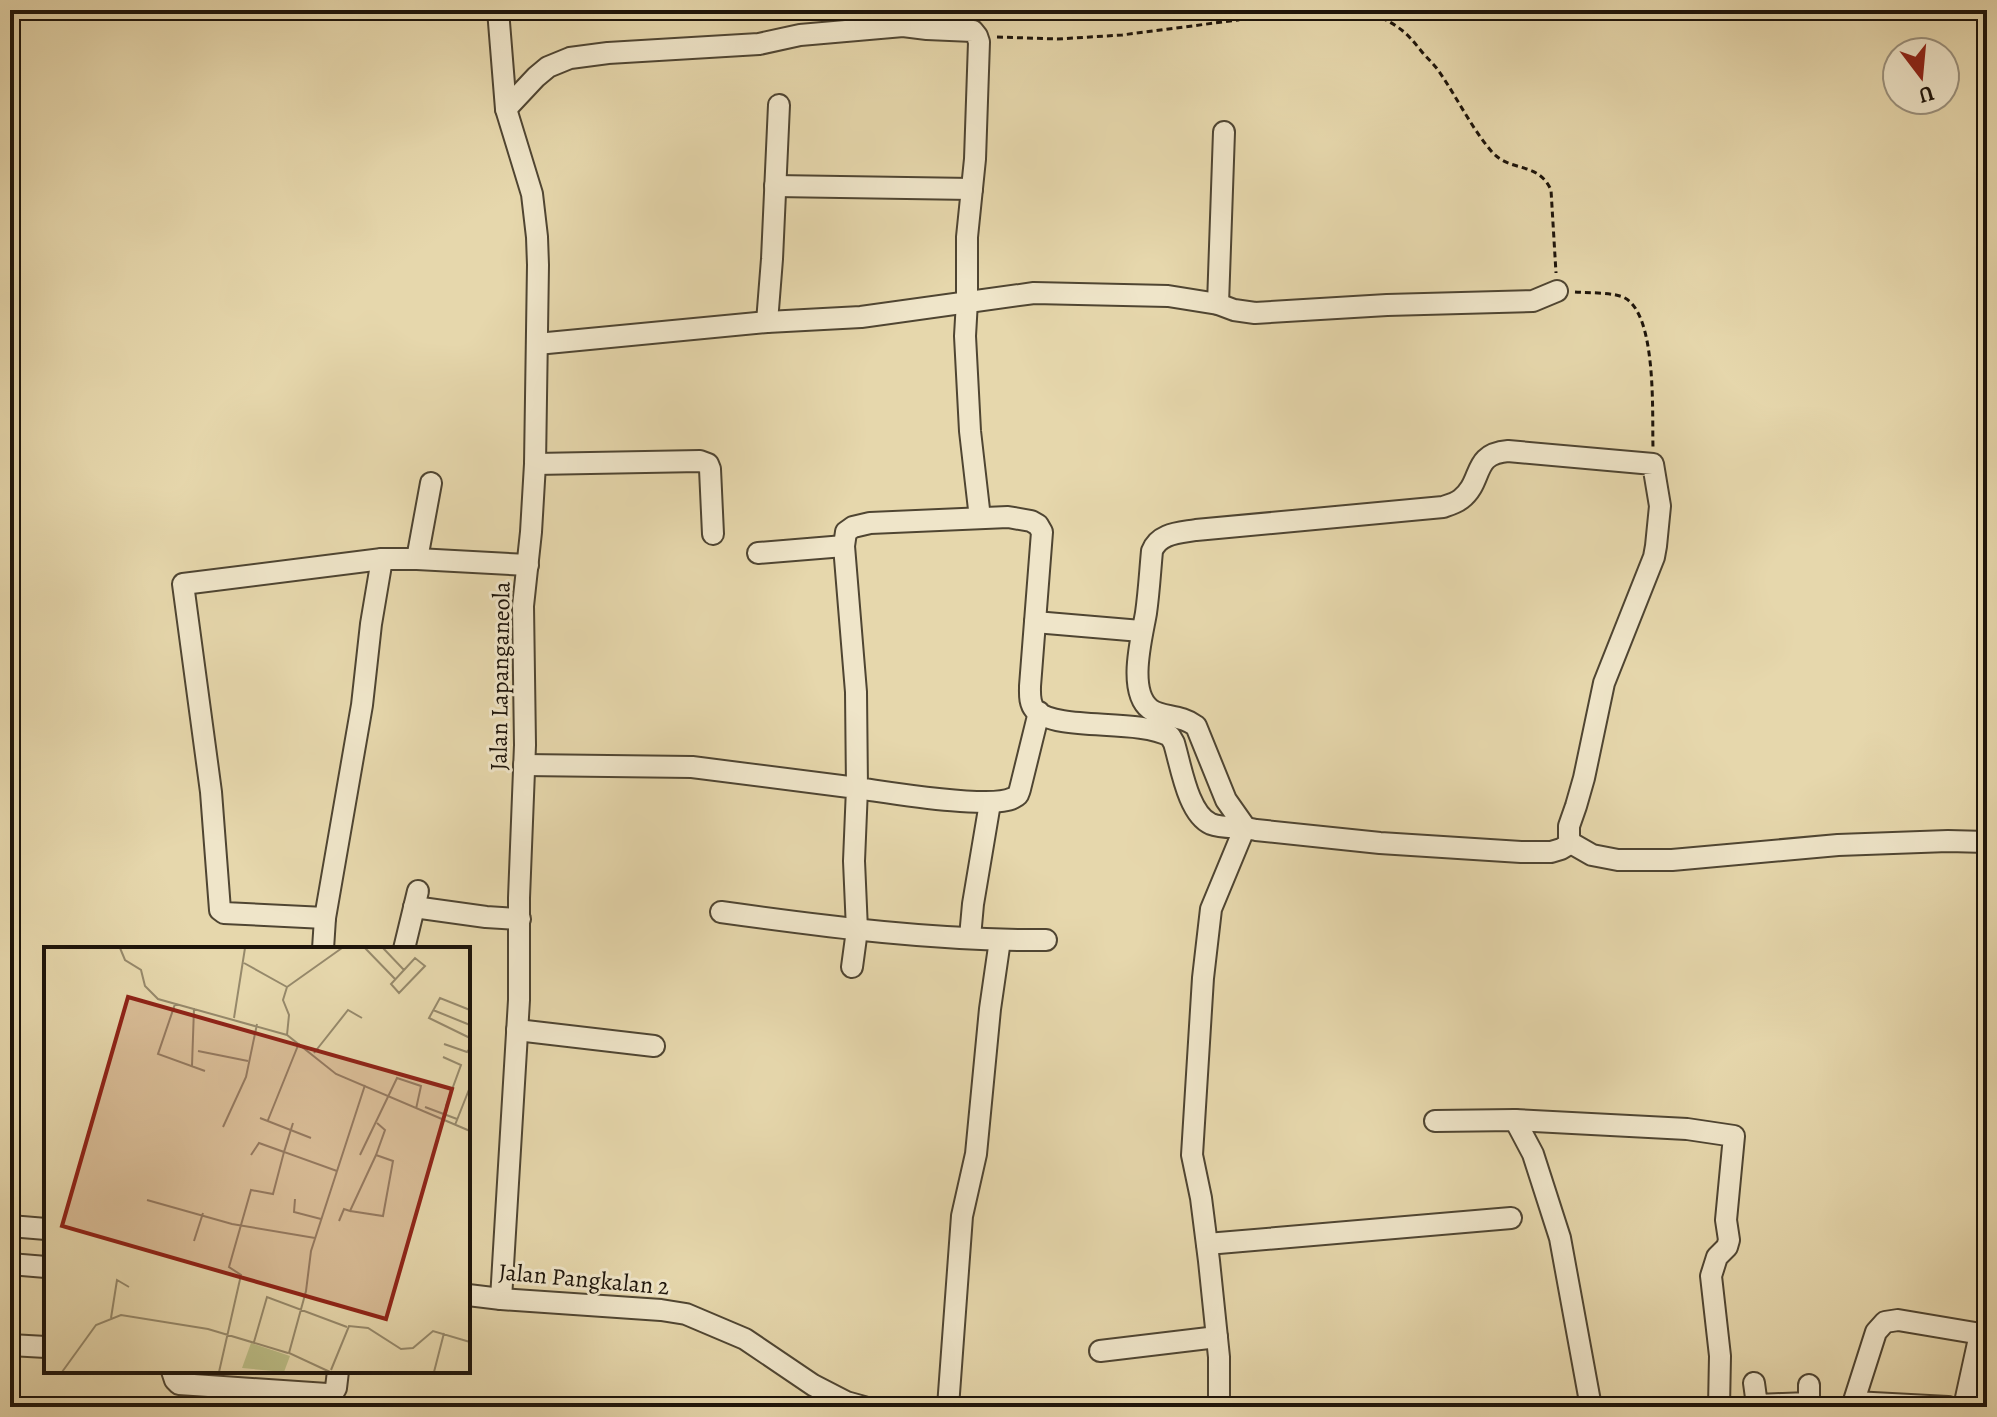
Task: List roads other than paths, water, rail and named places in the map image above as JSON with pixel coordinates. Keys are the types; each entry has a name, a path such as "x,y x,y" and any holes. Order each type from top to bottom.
{"street":[{"name":"Jalan Lapanganeola","path":"498,10 506,109 532,194 537,237 535,464 523,606 520,965 501,1299"},
{"path":"506,109 548,67 570,58 759,44 901,18 927,29 973,31 979,42 967,237 965,336 966,386 980,518"},
{"path":"767,322 779,105"},
{"path":"1218,304 1224,132"},
{"path":"775,186 972,189"},
{"path":"537,344 767,322 861,317 1034,293 1168,296 1255,313 1533,301 1557,291"},
{"path":"1245,827 1226,800 1196,726 1189,720 1150,710 1144,702 1137,678 1154,544 1167,536 1196,530 1443,507 1459,501 1470,490 1484,460 1496,452 1541,452 1653,464 1660,506 1654,557 1604,683 1584,778 1569,826 1571,843 1592,855 1618,860 1672,860 1838,845 1987,842"},
{"path":"535,464 700,461 708,464 713,534"},
{"path":"417,559 431,483"},
{"path":"852,967 857,930 854,847 856,692 844,546 846,532 870,523 1008,517 1038,525 1042,532 1030,696 1032,704 1039,712 1057,720 1147,728 1170,736 1193,806 1201,818 1214,825 1380,843 1521,852 1551,852 1571,843"},
{"path":"758,553 844,546"},
{"path":"325,918 224,913 220,910 211,792 183,584 382,559 528,565"},
{"path":"323,947 325,918 362,705 382,559"},
{"path":"1035,622 1141,631"},
{"path":"524,765 692,767 990,803 1010,800 1018,795 1039,712"},
{"path":"970,937 990,803"},
{"path":"1219,1407 1217,1337 1201,1198 1192,1155 1203,978 1211,909 1245,827"},
{"path":"404,947 416,899 486,917 520,919"},
{"path":"721,912 857,930 1000,940 1046,940"},
{"path":"948,1407 962,1216 976,1154 1000,940"},
{"path":"517,1030 654,1046"},
{"path":"1515,1120 1533,1154 1560,1238 1591,1407"},
{"path":"1435,1121 1515,1120 1687,1129 1734,1136 1727,1192 1729,1240 1727,1247 1717,1257 1711,1276 1720,1356 1719,1407"},
{"path":"1207,1244 1511,1218"},
{"path":"10,1226 44,1229"},
{"path":"10,1264 44,1267"},
{"name":"Jalan Pangkalan 2","path":"470,1295 686,1314 745,1339 813,1385 851,1405"},
{"path":"1948,1407 1853,1404 1876,1332 1885,1322 1898,1320 1984,1334 1964,1407"},
{"path":"1100,1351 1217,1337"},
{"path":"10,1345 44,1347"},
{"path":"173,1373 179,1384 327,1394 333,1393 336,1388 338,1373"},
{"path":"1754,1383 1757,1405 1784,1406 1809,1403 1809,1385"}]}
